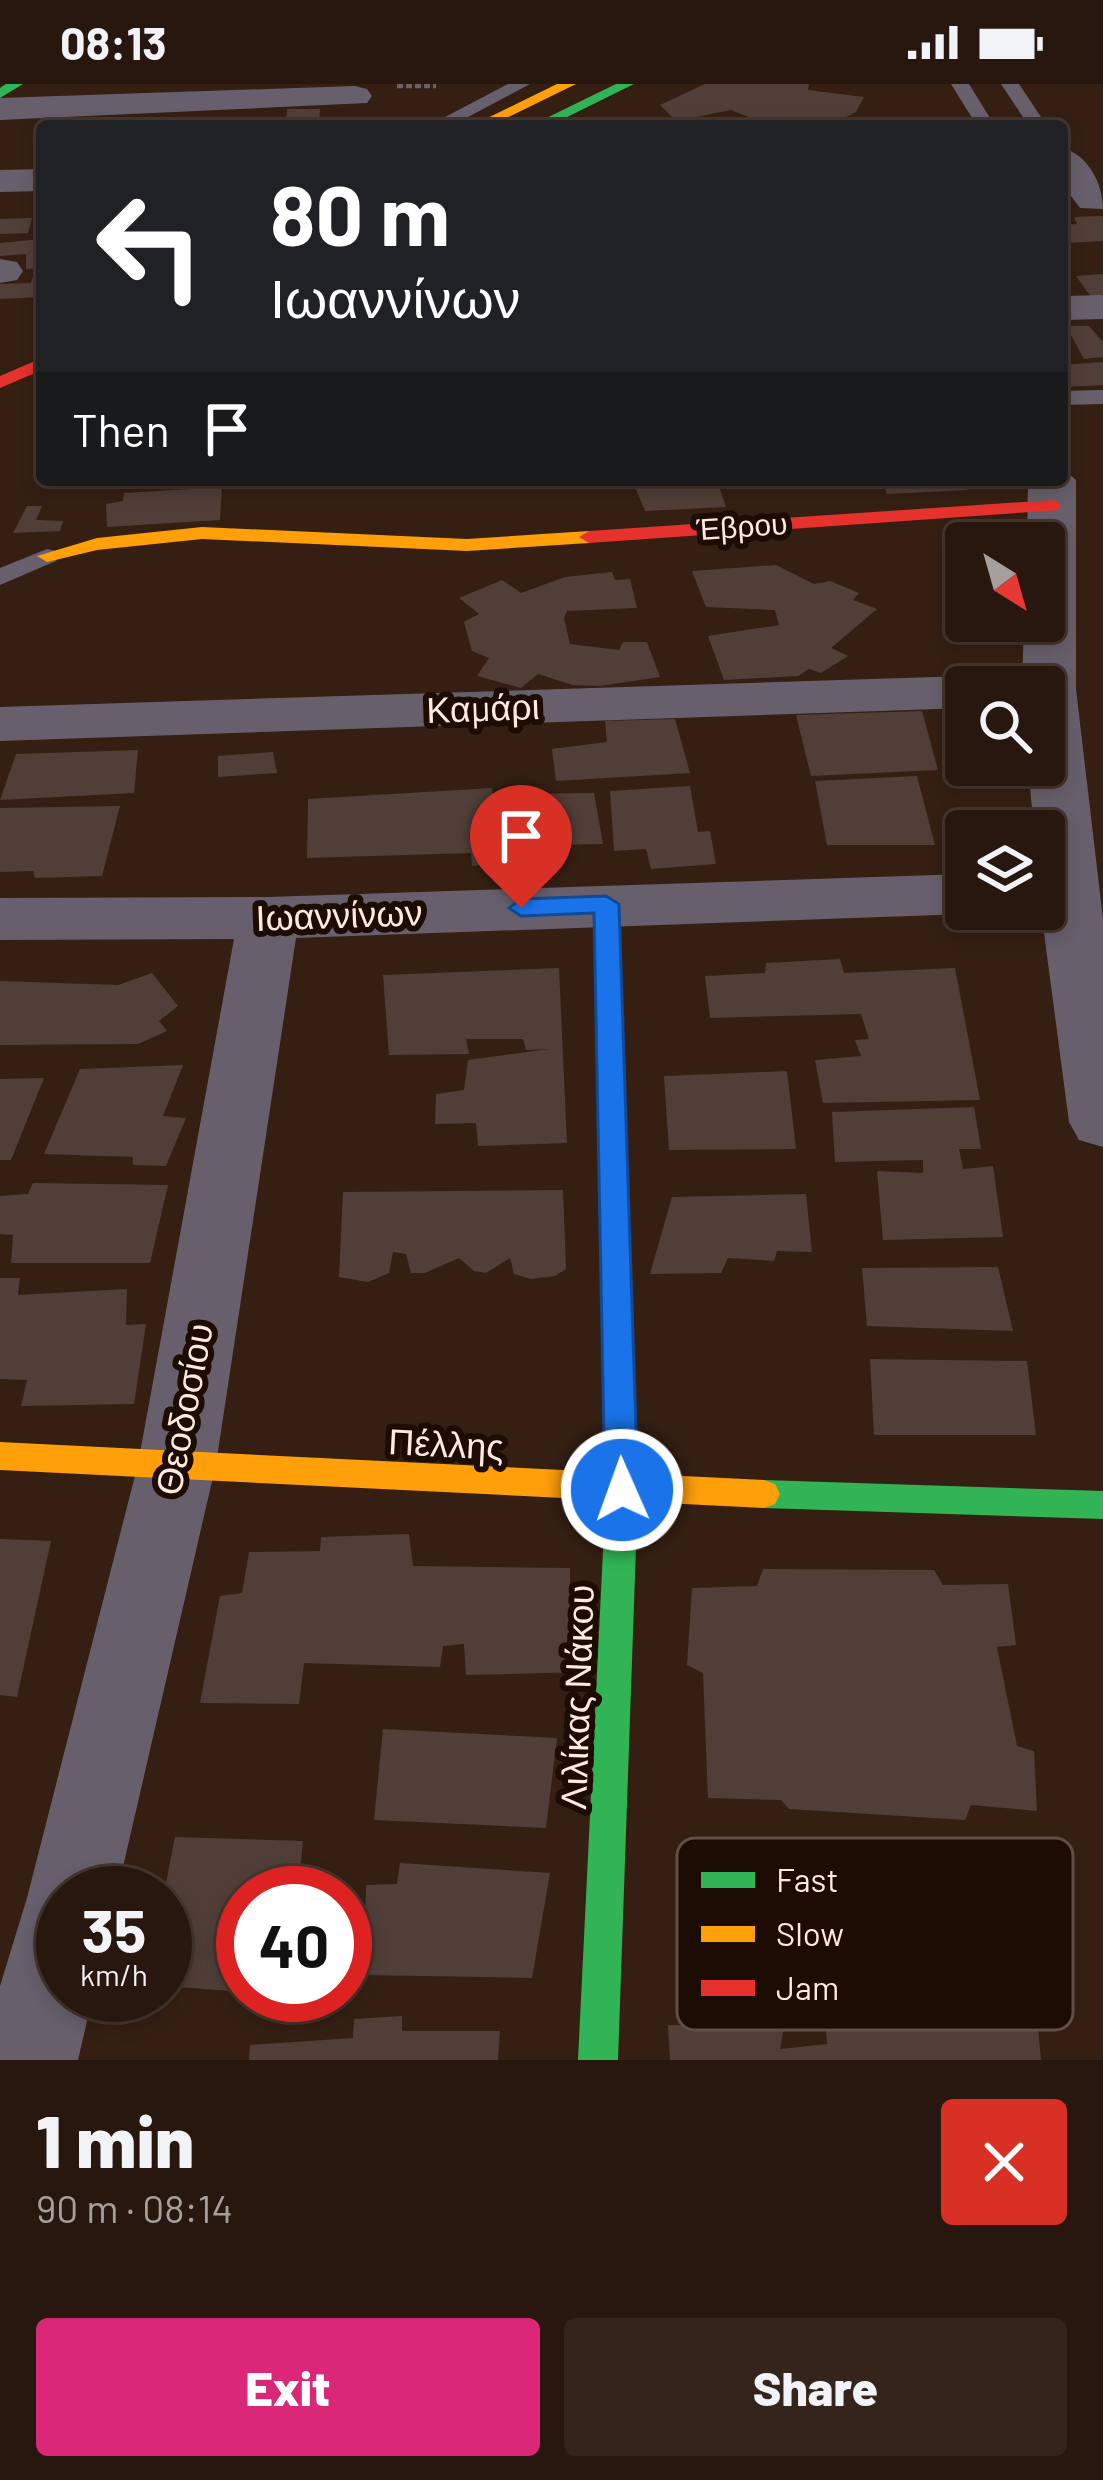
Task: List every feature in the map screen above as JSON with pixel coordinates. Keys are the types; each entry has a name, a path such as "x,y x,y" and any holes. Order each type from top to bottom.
{"street":[{"path":"0,94 16,84"},
{"path":"491,120 569,84"},
{"path":"552,120 628,84"},
{"path":"0,109 367,91"},
{"path":"1069,143 1093,200"},
{"path":"0,181 36,180"},
{"path":"1068,308 1103,307"},
{"path":"20,369 36,343"},
{"name":"Έβρου","path":"1068,479 1103,465"},
{"name":"Έβρου","path":"47,556 94,542 139,537 380,536 431,543 1035,486"},
{"path":"1047,666 1056,486"},
{"name":"Καμάρι","path":"0,724 945,693"},
{"path":"1058,786 1103,1122"},
{"name":"Ιωαννίνων","path":"0,919 268,918 945,895"},
{"name":"Λιλίκας Νάκου","path":"598,2060 622,1490 606,904"},
{"name":"Θεοδοσίου","path":"78,1866 177,1464 268,918"},
{"name":"Πέλλης","path":"0,1456 622,1490 1103,1504"},
{"path":"29,2060 38,2022"}],"lane":[{"path":"448,120 521,84"},
{"path":"960,84 982,120"},
{"path":"1010,84 1034,120"},
{"path":"1068,398 1103,397"},
{"path":"0,578 47,556"}],"path":[{"path":"367,91 482,85 502,92"}],"building":[{"path":"705,84 809,84 808,90 864,97 856,112 841,120 756,120 731,110 675,120 660,105"},
{"path":"287,109 320,109 319,120 286,120"},
{"path":"1103,216 1103,241 1068,243 1068,225 1077,224 1074,217"},
{"path":"32,218 28,233 0,234 0,219"},
{"path":"36,239 36,268 26,269 26,254 0,256 0,243"},
{"path":"1103,274 1103,298 1092,298 1076,276"},
{"path":"33,276 36,297 0,299 0,284 31,283"},
{"path":"1068,326 1089,326 1103,342 1103,357 1084,359"},
{"path":"1103,362 1103,385 1068,387 1068,365"},
{"path":"635,486 719,486 726,507 645,511"},
{"path":"884,486 967,486 968,490 887,494"},
{"path":"222,487 220,520 107,527 106,504 123,501 124,493"},
{"path":"27,506 42,506 36,520 63,521 60,531 13,533"},
{"path":"776,565 814,584 830,581 859,593 853,600 877,609 831,648 848,656 821,673 809,669 798,676 724,680 708,636 779,625 775,610 706,607 692,571"},
{"path":"612,572 615,580 630,579 637,608 567,611 564,618 570,644 619,650 623,642 647,642 660,677 600,686 573,685 538,674 521,688 477,676 489,658 472,651 464,622 479,614 459,598 502,580 521,593 565,577"},
{"path":"922,711 938,770 811,776 796,715"},
{"path":"675,719 690,773 556,781 552,749 607,742 605,721"},
{"path":"138,750 134,793 0,800 16,754"},
{"path":"273,752 277,773 218,777 218,756"},
{"path":"917,776 935,845 827,845 815,781"},
{"path":"690,786 698,832 710,831 716,864 651,869 646,849 614,851 610,791"},
{"path":"492,788 500,864 472,866 471,853 307,858 308,799"},
{"path":"594,793 603,844 507,846 505,794"},
{"path":"120,806 102,876 35,878 33,871 0,872 0,808"},
{"path":"840,959 844,973 955,968 980,1100 823,1103 815,1060 861,1056 855,1040 869,1039 861,1014 710,1018 705,976 765,973 766,963"},
{"path":"559,968 567,1143 478,1146 476,1123 435,1124 436,1094 464,1090 468,1060 549,1049 526,1050 523,1039 466,1039 469,1054 389,1055 383,975"},
{"path":"152,973 178,1006 159,1021 167,1031 138,1044 0,1045 0,981 118,985"},
{"path":"183,1065 163,1116 186,1118 166,1166 133,1165 133,1157 44,1154 80,1069"},
{"path":"787,1071 796,1149 669,1150 664,1076"},
{"path":"44,1078 11,1160 0,1160 0,1079"},
{"path":"974,1107 981,1149 959,1149 963,1169 993,1166 1003,1237 883,1240 877,1171 923,1173 923,1160 835,1162 832,1112"},
{"path":"33,1183 168,1185 150,1263 11,1263 13,1235 0,1234 0,1196 28,1194"},
{"path":"563,1190 566,1269 555,1276 531,1279 514,1274 510,1258 486,1273 474,1271 459,1258 425,1273 411,1273 406,1254 393,1252 389,1273 368,1282 339,1277 343,1192"},
{"path":"806,1194 812,1252 777,1251 774,1261 728,1258 721,1273 650,1274 672,1197"},
{"path":"998,1267 1013,1331 867,1326 862,1268"},
{"path":"0,1278 20,1278 18,1295 127,1289 126,1325 146,1324 134,1404 21,1406 27,1380 0,1379"},
{"path":"870,1359 1027,1361 1036,1435 874,1435"},
{"path":"409,1534 413,1566 570,1568 570,1602 585,1603 585,1672 466,1675 464,1644 443,1646 440,1667 304,1663 299,1704 200,1703 220,1596 242,1593 249,1552 320,1551 321,1537"},
{"path":"0,1539 51,1541 17,1697 0,1695"},
{"path":"763,1569 934,1570 943,1585 1008,1584 1016,1645 997,1647 1017,1746 1034,1751 1037,1811 971,1805 965,1820 789,1809 781,1800 708,1798 703,1673 687,1665 692,1588 757,1586"},
{"path":"383,1729 557,1738 546,1828 374,1820"},
{"path":"175,1837 303,1841 301,1866 216,1866 216,1990 192,1988 192,1866 169,1866"},
{"path":"400,1863 550,1873 532,1978 372,1975 372,1885 397,1884"},
{"path":"402,2016 402,2031 500,2031 498,2060 249,2060 250,2045 353,2038 354,2022 372,2022 372,2018"},
{"path":"668,2025 677,2025 677,2030 783,2030 780,2049 827,2044 826,2030 1038,2030 1041,2060 670,2060"}],"traffic: fast":[{"path":"0,94 16,84"},
{"path":"550,120 627,84"},
{"path":"598,2060 622,1490 606,905"},
{"path":"764,1494 1103,1505"}],"traffic: slow":[{"path":"491,120 569,84"},
{"path":"47,556 97,544 202,533 467,545 589,537"},
{"path":"0,1456 764,1494"}],"traffic: jam":[{"path":"0,383 36,366"},
{"path":"589,537 1053,506"}],"route":[{"path":"521,908 606,904 622,1490"}]}
